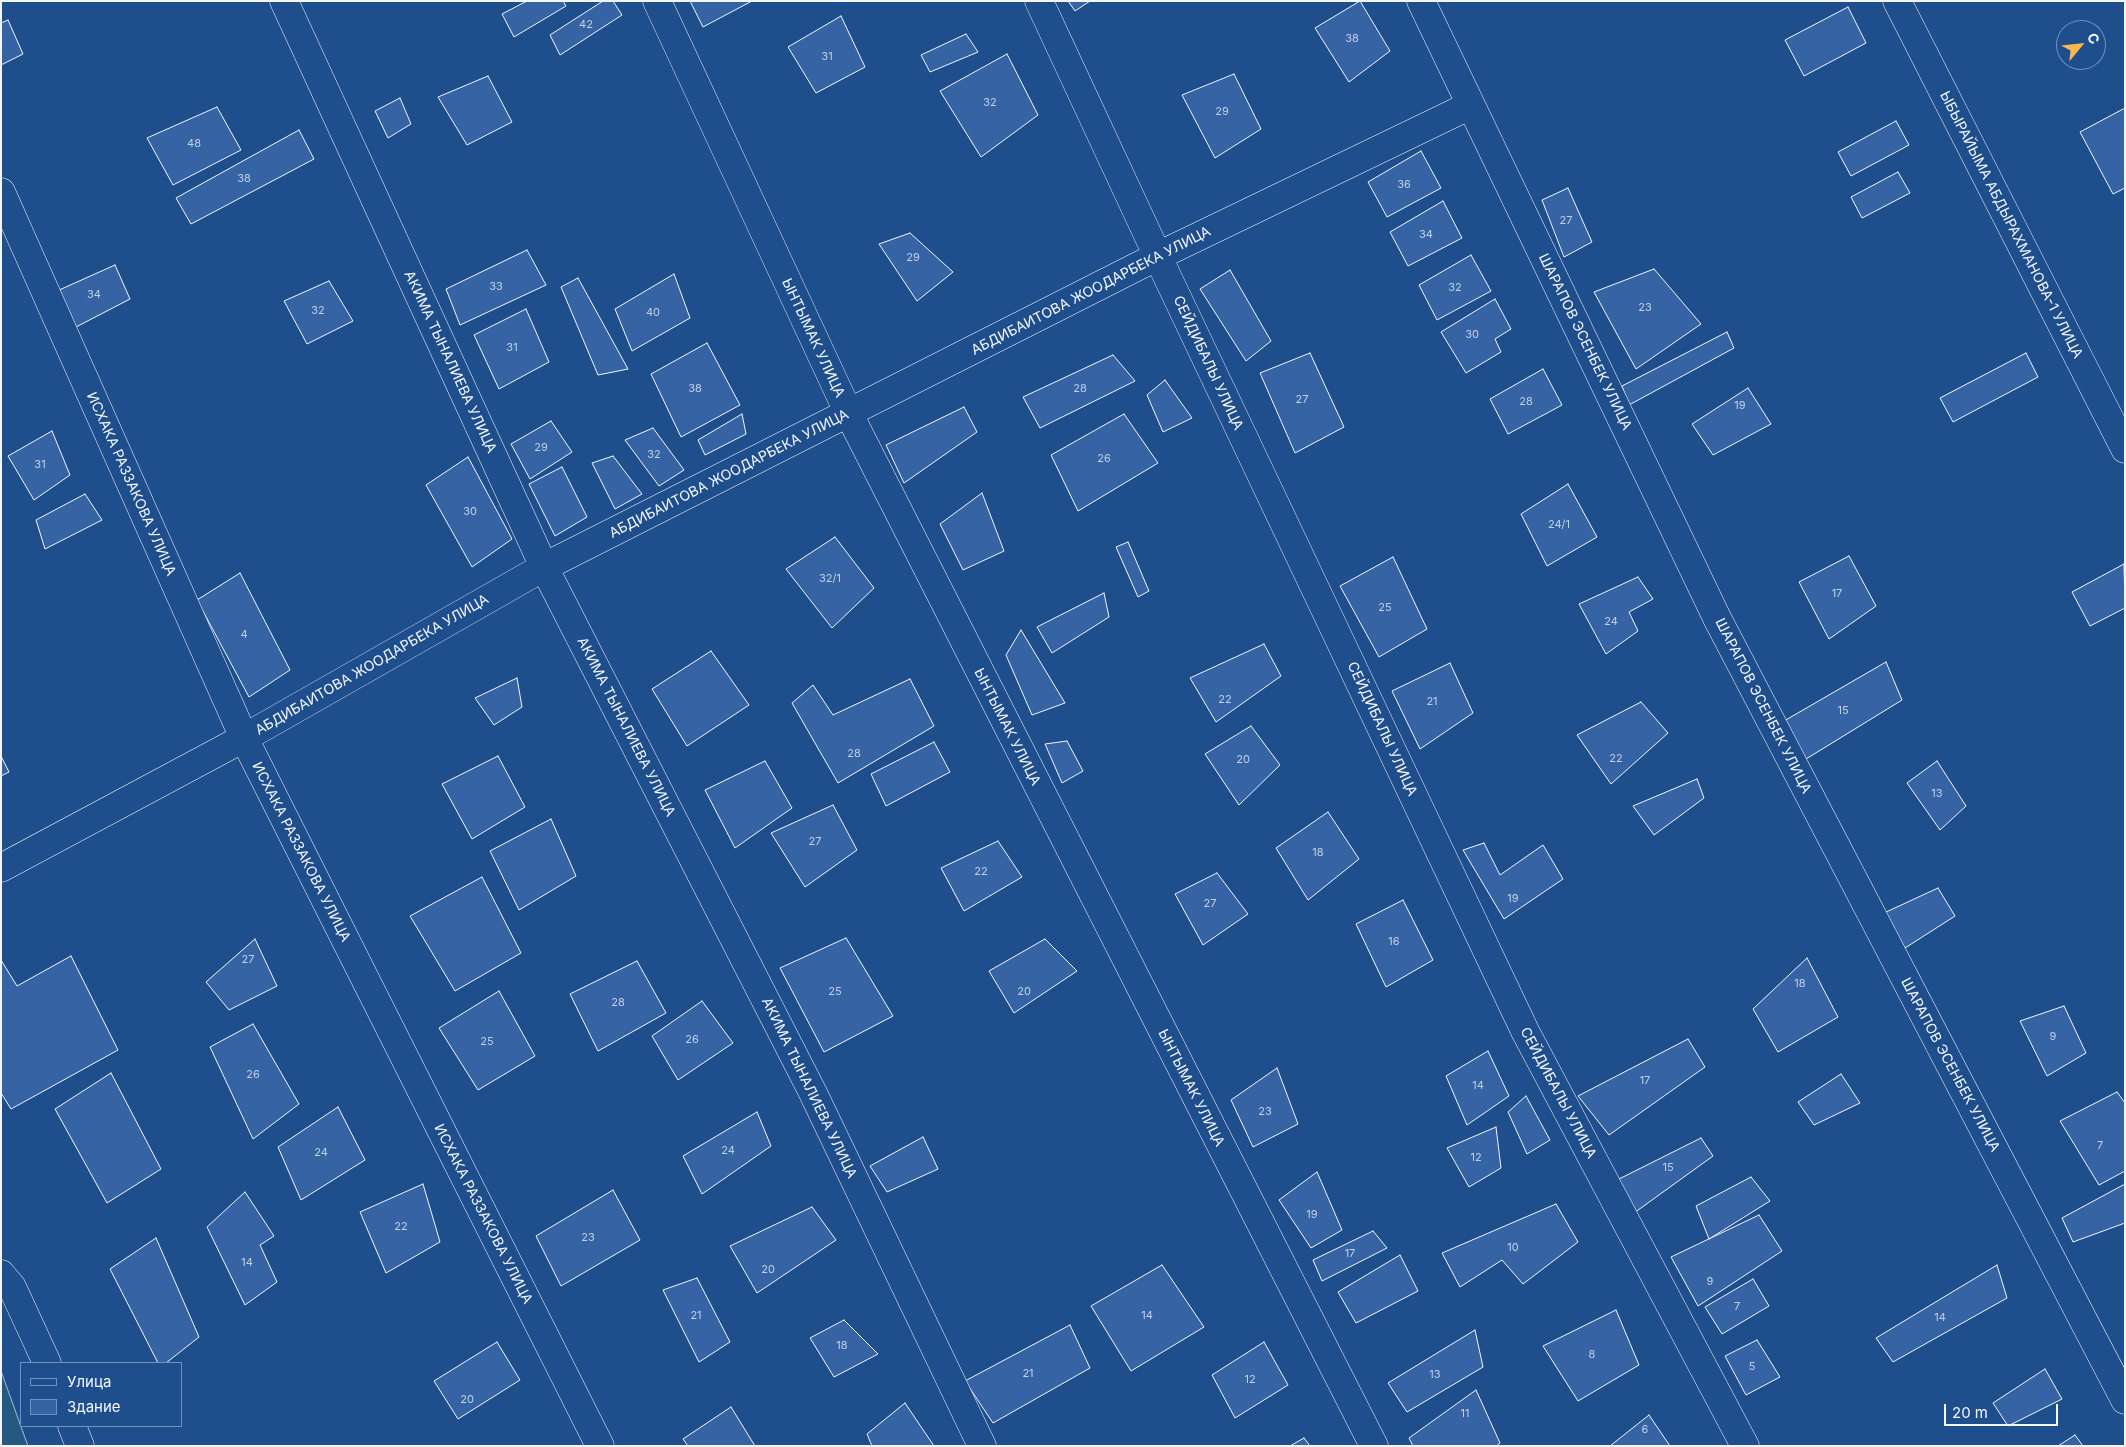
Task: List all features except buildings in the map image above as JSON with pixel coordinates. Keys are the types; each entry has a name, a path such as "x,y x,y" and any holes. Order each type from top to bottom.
{"street":[{"name":"АКИМА ТЫНАЛИЕВА УЛИЦА","path":"284,1 544,567 813,1094 982,1446"},
{"name":"ЫНТЫМАК УЛИЦА","path":"657,1 849,414 1374,1446"},
{"name":"СЕЙДИБАЛЫ УЛИЦА","path":"1039,1 1525,1031 1746,1446"},
{"name":"ШАРАПОВ ЭСЕНБЕК УЛИЦА","path":"1421,1 1717,618 2125,1400"},
{"name":"ЫБЫРАЙЫМА АБДЫРАХМАНОВА-1 УЛИЦА","path":"1897,1 2125,450"},
{"name":"АБДИБАИТОВА ЖООДАРБЕКА УЛИЦА","path":"1,868 244,738 544,567 1158,256 1471,105"},
{"name":"ИСХАКА РАЗЗАКОВА УЛИЦА","path":"1,192 244,738 600,1446"},
{"path":"1,1274 12,1286 47,1362"},
{"path":"72,1427 80,1446"}],"shaded area":[{"path":"1,1371 28,1446 1,1446"}]}
